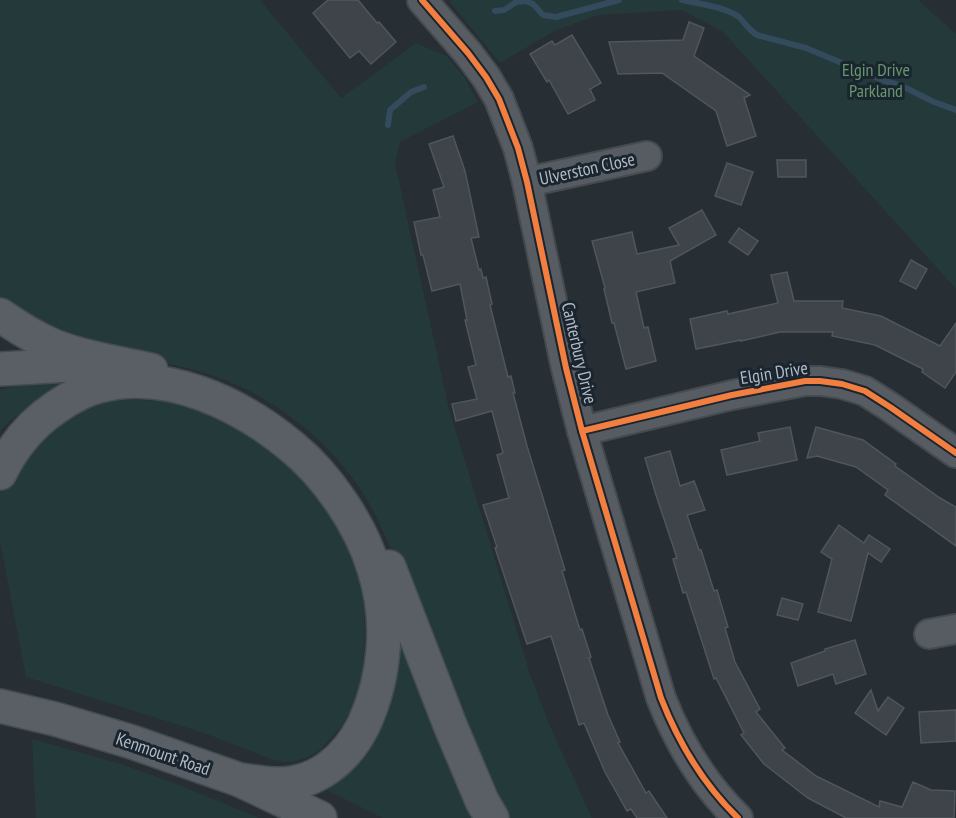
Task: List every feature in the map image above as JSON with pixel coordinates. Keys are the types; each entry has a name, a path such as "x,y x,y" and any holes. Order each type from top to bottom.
{"main road":[{"path":"0,315 54,346 194,380 216,388 263,412 297,436 322,459 358,505 379,544 450,725 482,801 492,818"},
{"path":"0,369 123,364"},
{"path":"0,473 12,451 28,430 66,400 89,389 135,381 170,385 195,391 240,411 292,446 332,490 363,540 379,586 383,614 382,655 380,673 371,705 359,734 351,746 335,764 315,776 305,780 276,784 240,780"},
{"name":"Kenmount Road","path":"0,706 55,719 132,742 240,780 320,818"}],"street":[{"name":"Canterbury Drive","path":"422,0 486,77 509,123 527,182 566,368 582,431 661,698 669,720 693,764 738,818"},
{"name":"Ulverston Close","path":"527,182 647,156"},
{"name":"Elgin Drive","path":"582,431 732,395 805,381 820,381 842,384 865,392 956,453"}],"green space":[{"path":"0,0 260,0 341,98 416,43 447,56 465,78 478,102 400,142 395,163 449,409 530,674 549,724 592,818 501,818 379,523 349,473 316,437 277,407 234,384 197,371 92,346 0,305"},
{"name":"Elgin Drive Parkland","path":"918,0 956,34 956,289 723,32 682,10 598,15 556,30 500,63 449,1"},
{"path":"91,369 20,414 0,431 0,390 59,374"},
{"path":"117,399 166,401 190,407 236,426 280,455 318,493 348,545 358,574 364,603 363,668 357,698 342,726 320,750 308,757 296,761 273,760 204,733 26,677 0,541 0,460 72,407"},
{"path":"392,610 478,818 383,818 315,784 336,771"},
{"path":"32,739 121,764 259,818 36,818"}],"building":[{"path":"328,0 358,0 396,42 371,64 359,51 350,58 313,13"},
{"path":"689,22 704,28 694,56 750,95 744,98 756,136 727,146 716,111 662,73 618,74 609,42 683,40"},
{"path":"572,35 601,83 590,89 595,100 568,114 549,80 547,82 530,54 552,41 555,45"},
{"path":"453,136 465,171 479,237 471,238 479,270 481,269 483,278 486,277 492,304 490,305 508,377 511,376 515,393 513,393 527,446 565,570 562,571 580,630 582,629 608,715 620,742 618,743 646,793 649,791 667,818 637,818 631,809 627,811 605,772 584,723 579,725 551,636 527,644 495,548 497,547 483,505 509,498 497,455 503,453 492,411 456,421 452,404 477,399 468,367 476,365 465,320 467,320 460,284 432,291 414,222 440,217 433,190 444,187 429,144"},
{"path":"777,160 806,160 806,177 778,177"},
{"path":"727,163 753,172 741,205 715,196"},
{"path":"702,210 716,235 670,261 675,283 636,292 644,328 648,327 656,361 626,369 592,241 632,232 637,254 679,245 669,228"},
{"path":"739,228 758,241 748,255 729,242"},
{"path":"911,260 927,269 916,289 900,281"},
{"path":"787,272 794,301 843,301 842,308 881,316 940,346 956,323 956,372 945,388 922,372 923,369 875,345 832,336 833,332 780,332 696,349 690,319 727,311 728,314 778,303 771,275"},
{"path":"790,427 797,460 727,475 721,450 760,441 758,433"},
{"path":"816,427 863,440 896,464 895,466 956,507 956,546 885,495 888,490 856,467 817,456 807,458"},
{"path":"670,451 680,486 694,481 705,510 687,515 714,591 717,590 735,662 760,709 756,712 785,748 782,750 816,776 879,807 880,801 902,807 913,782 931,790 955,791 954,818 846,818 808,798 764,764 741,735 744,733 716,678 714,679 686,592 683,593 673,559 677,558 645,458"},
{"path":"839,525 864,543 869,535 890,549 881,562 868,553 851,621 818,612 832,559 821,552"},
{"path":"782,598 803,604 798,620 777,615"},
{"path":"855,640 866,674 836,684 833,674 798,686 791,663"},
{"path":"871,690 878,711 888,697 904,708 886,735 855,713"},
{"path":"956,710 956,741 921,743 919,712"}],"waterway":[{"path":"495,11 504,10 516,2 526,1 533,4 543,15 556,17 619,0"},
{"path":"682,0 726,10 739,17 757,35 806,48 956,110"},
{"path":"388,125 390,110 411,92 424,87"}],"cycle path":[{"path":"422,0 486,77 499,99 518,148 582,431 661,698 693,762 725,805 738,818"},
{"path":"582,431 732,395 805,381 820,381 842,384 865,391 956,453"}]}
